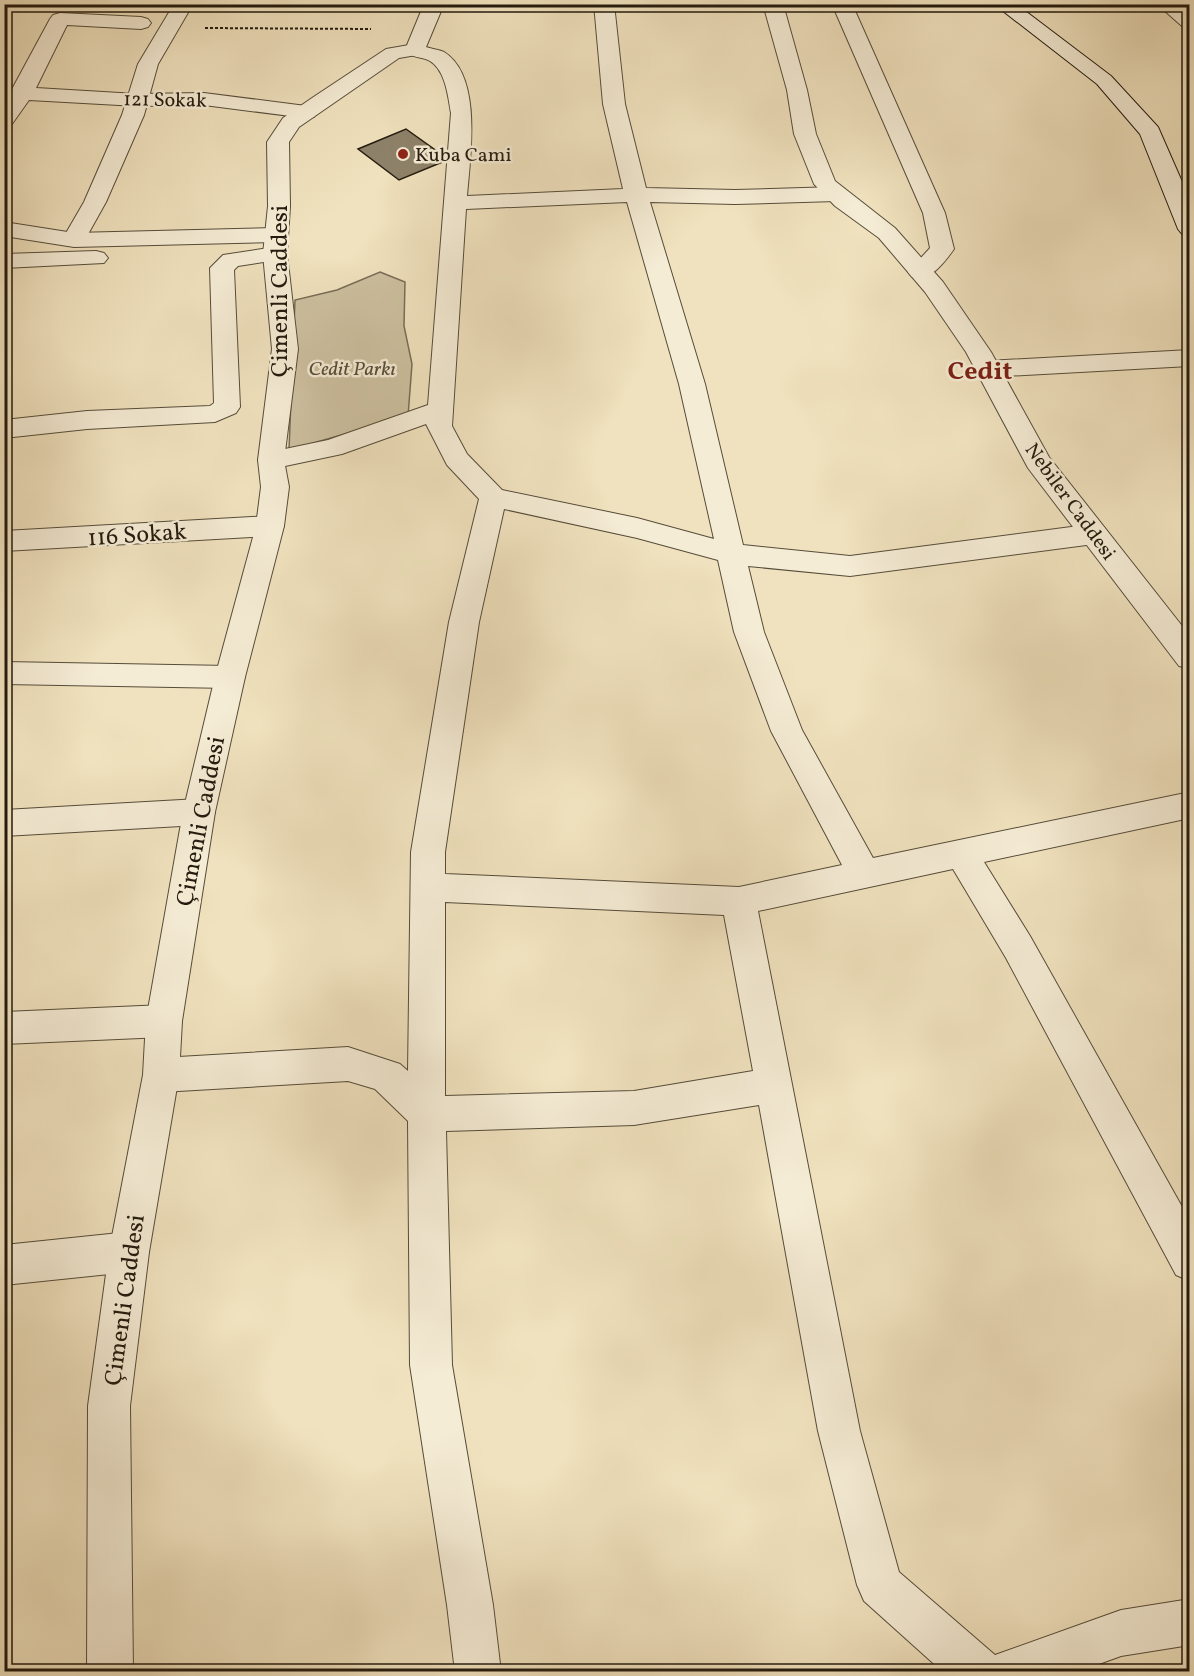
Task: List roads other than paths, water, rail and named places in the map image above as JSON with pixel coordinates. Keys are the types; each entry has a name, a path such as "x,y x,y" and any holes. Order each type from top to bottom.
{"street":[{"path":"74,240 95,202 137,100 148,64 183,4"},
{"path":"434,4 419,40 438,57 453,76 462,113 439,426 456,459 493,497 637,528 732,554 850,566 1094,534"},
{"path":"604,4 614,104 637,195 692,384 749,632 787,731 864,874"},
{"name":"Nebiler Caddesi","path":"773,4 797,90 805,134 825,184 887,233 934,287 987,369 1038,462 1190,657"},
{"path":"842,4 934,213 942,249 920,272"},
{"path":"1003,4 1104,80 1150,132 1190,229"},
{"path":"1166,4 1190,23"},
{"path":"4,119 23,93 60,19 141,23"},
{"name":"Çimenli Caddesi","path":"110,1671 109,1406 129,1252 161,1075 164,1021 199,812 230,677 270,526 275,487 271,460 285,349 276,244 278,142 291,123 306,112 393,53 419,40"},
{"name":"121 Sokak","path":"23,93 137,100 204,99 306,112"},
{"path":"455,203 637,195 735,197 836,194"},
{"path":"4,229 74,240 276,244"},
{"path":"4,261 131,257 231,260 276,244"},
{"path":"4,429 87,420 215,414 227,407 222,268 231,260"},
{"path":"987,369 1190,358"},
{"path":"271,460 333,448 440,410"},
{"path":"478,1671 470,1605 431,1365 426,1114 428,852 464,622 493,497"},
{"name":"116 Sokak","path":"4,541 270,526"},
{"path":"4,674 230,677"},
{"path":"428,887 739,901 1190,805"},
{"path":"4,823 199,812"},
{"path":"961,853 1018,947 1190,1261"},
{"path":"739,901 839,1431 880,1585 979,1671"},
{"path":"4,1028 164,1021"},
{"path":"161,1075 348,1064 387,1076 426,1114 634,1108 774,1085"},
{"path":"4,1265 129,1252"},
{"path":"1010,1671 1121,1633 1190,1622"}],"place":[{"name":"Kuba Cami","path":"403,154"}],"district":[{"name":"Cedit","path":"980,370"}],"park label":[{"name":"Cedit Parkı","path":"352,368"}]}
